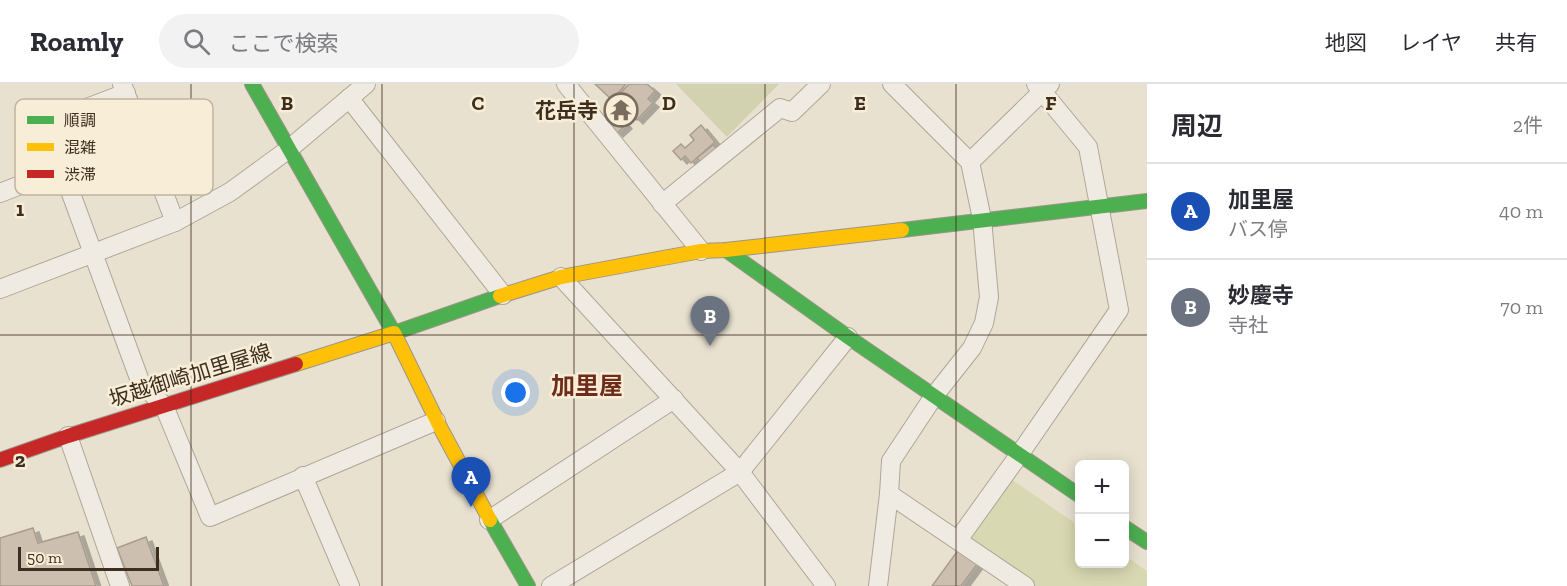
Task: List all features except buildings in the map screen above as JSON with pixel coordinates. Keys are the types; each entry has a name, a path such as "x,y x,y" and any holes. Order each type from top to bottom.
{"street":[{"path":"252,84 394,333 436,421 489,520 528,586"},
{"path":"0,289 175,222 231,192 289,149 366,84"},
{"path":"566,84 701,251"},
{"path":"662,204 780,108 792,112 821,84"},
{"path":"878,586 891,460 934,396 972,348 984,323 989,297 982,219 970,162 892,84"},
{"path":"958,540 1020,455 1119,310 1088,147 1043,86 970,162"},
{"path":"102,99 124,89"},
{"path":"349,98 503,294"},
{"path":"0,193 15,187"},
{"path":"72,195 140,381 164,406 210,517 436,421"},
{"path":"165,195 175,222"},
{"name":"坂越御崎加里屋線","path":"0,460 68,435 394,333 503,294 561,277 701,251 1147,201"},
{"path":"726,250 848,338 1075,493"},
{"path":"561,277 741,471 826,586"},
{"path":"551,586 741,471 848,338"},
{"path":"489,520 674,399"},
{"path":"68,435 120,586"},
{"path":"303,476 350,586"},
{"path":"889,494 1025,586"},
{"path":"1129,530 1147,543"}],"green space":[{"path":"676,84 779,84 727,137"},
{"path":"1008,477 1075,523 1075,568 1129,568 1129,559 1147,571 1147,586 1035,586 971,542 968,534"}],"traffic: fast":[{"path":"252,84 394,333 500,296"},
{"path":"902,230 1147,201"},
{"path":"726,250 848,337 1075,493"},
{"path":"490,520 528,586"},
{"path":"1129,530 1147,542"}],"traffic: slow":[{"path":"500,296 561,277 701,251 902,230"},
{"path":"296,364 394,333 441,429 490,520"}],"traffic: jam":[{"path":"0,460 68,436 296,364"}],"place":[{"name":"花岳寺","path":"621,110"},
{"name":"妙慶寺","path":"710,346"},
{"name":"加里屋","path":"471,507"}],"district":[{"name":"加里屋","path":"587,385"}]}
